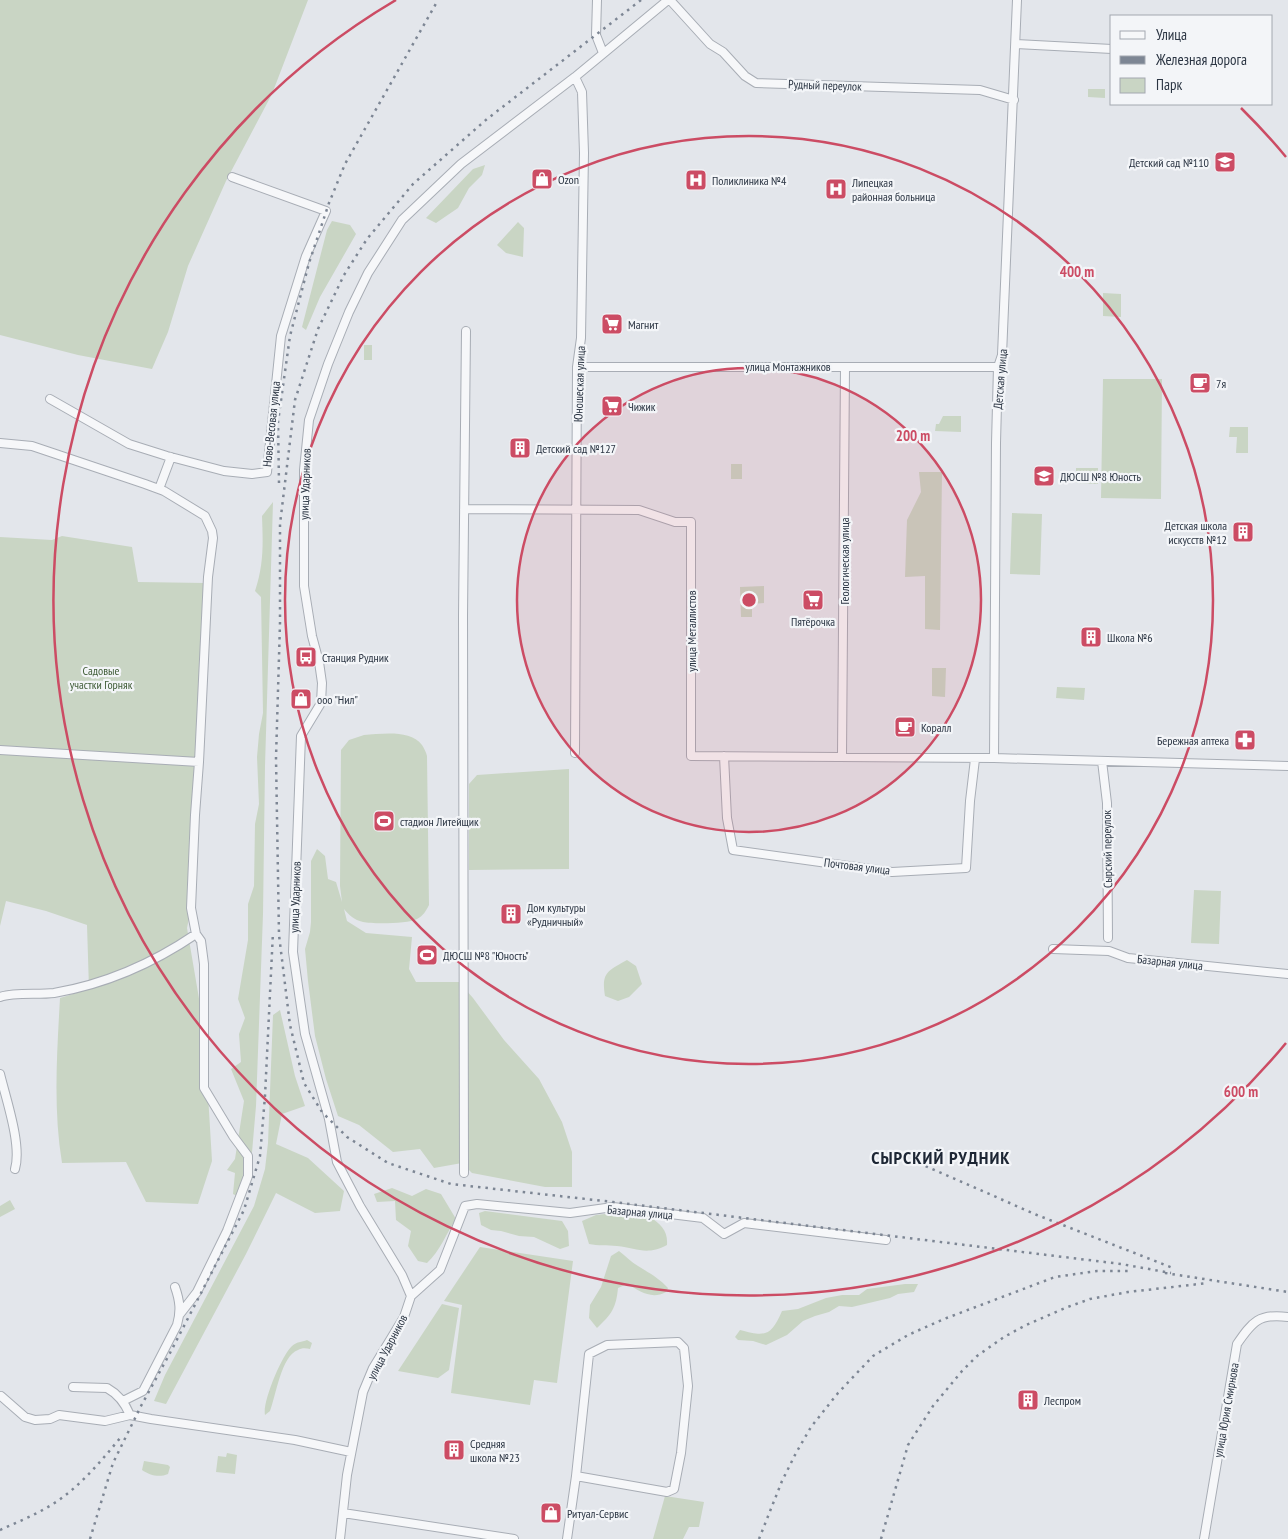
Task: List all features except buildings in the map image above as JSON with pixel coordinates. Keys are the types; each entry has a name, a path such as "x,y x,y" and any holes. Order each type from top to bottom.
{"street":[{"path":"597,0 596,35 603,53"},
{"path":"575,76 669,0"},
{"name":"Рудный переулок","path":"669,0 710,44 723,52 745,76 756,83 980,90 1014,100"},
{"name":"Детская улица","path":"994,758 998,367 1002,355 1017,0"},
{"path":"1016,44 1110,49"},
{"name":"улица Ударников","path":"340,1539 351,1452 363,1392 373,1368 404,1317 411,1296 402,1275 360,1206 337,1162 329,1119 305,1034 293,952 301,736 321,703 322,683 320,662 312,636 304,586 304,470 310,420 328,364 349,312 368,273 402,220 461,164 575,76"},
{"name":"Юношеская улица","path":"575,76 582,92 584,153 581,338 578,367 575,753"},
{"name":"Ново-Весовая улица","path":"50,399 130,444 224,471 252,474 266,472 280,336 306,256 326,211 232,177"},
{"path":"464,1173 463,626 466,331"},
{"name":"Геологическая улица","path":"842,756 845,366"},
{"name":"улица Монтажников","path":"578,367 998,367"},
{"path":"0,443 32,446 159,489 205,516 212,531 191,908 196,934 202,941 204,964 204,1088 233,1136 248,1156 248,1176 227,1231 196,1292 180,1314"},
{"path":"159,489 171,457"},
{"path":"464,509 576,510"},
{"name":"улица Металлистов","path":"576,510 639,510 675,522 690,522 691,756 724,756"},
{"path":"0,750 199,762"},
{"path":"724,756 994,758 1288,766"},
{"name":"Почтовая улица","path":"724,756 728,818 733,850 892,872 966,868 970,801 975,759"},
{"name":"Сырский переулок","path":"1102,761 1107,803 1108,938"},
{"path":"0,997 52,993 107,980 164,955 196,934"},
{"name":"Базарная улица","path":"1052,949 1109,951 1128,958 1288,974"},
{"path":"0,1074 14,1132 18,1159 15,1169"},
{"name":"Базарная улица","path":"411,1296 440,1270 465,1206 477,1204 570,1213 613,1207 703,1218 724,1234 744,1223 886,1240"},
{"path":"123,1401 142,1391 177,1326 180,1314 180,1300 175,1287"},
{"name":"улица Юрия Смирнова","path":"1204,1539 1237,1344 1251,1324 1266,1317 1288,1317"},
{"path":"567,1539 589,1354 607,1345 678,1342 684,1348 688,1386 681,1454 674,1489 667,1492 576,1476"},
{"path":"73,1387 107,1388 117,1394 123,1401 130,1415"},
{"path":"1,1396 25,1417 35,1420 50,1419 58,1415 105,1421 130,1415 295,1440 351,1452"},
{"path":"343,1513 514,1539"}],"green space":[{"path":"0,0 308,0 272,94 226,181 188,266 168,332 152,369 78,355 0,335"},
{"path":"1088,89 1105,89 1105,98 1088,97"},
{"path":"485,165 482,175 469,188 458,208 436,223 426,218 473,169"},
{"path":"332,221 350,225 356,234 320,297 306,330 302,327 327,230"},
{"path":"518,222 524,228 523,257 506,253 497,245"},
{"path":"1103,293 1121,294 1121,317 1103,316"},
{"path":"364,345 372,345 372,360 364,360"},
{"path":"1103,379 1162,379 1161,499 1101,498"},
{"path":"943,416 961,416 961,432 935,431 936,424 939,424"},
{"path":"1230,427 1248,427 1248,453 1236,453 1237,437 1229,437"},
{"path":"731,464 742,464 742,479 731,479"},
{"path":"1076,468 1098,468 1098,484 1076,483"},
{"path":"919,472 942,472 940,630 925,629 925,576 905,577 907,520 921,492"},
{"path":"273,502 265,766 263,914 256,1106 251,1164 237,1196 233,1194 235,1173 227,1170 235,1159 244,1101 231,1069 241,1062 239,1034 245,1018 238,999 248,940 248,904 254,886 255,824 259,804 257,757 263,713 261,597 255,591 263,544 262,516"},
{"path":"1012,513 1042,514 1040,575 1010,574"},
{"name":"Садовые участки Горняк","path":"62,536 132,547 138,582 205,583 191,908 187,928 204,1028 212,1161 198,1204 146,1202 126,1162 62,1163 57,1122 60,998 89,989 87,925 46,911 6,901 0,926 0,537 52,540"},
{"path":"764,586 764,603 752,604 752,617 741,617 740,587"},
{"path":"932,668 946,668 945,697 932,696"},
{"path":"1057,687 1085,688 1084,700 1056,698"},
{"path":"395,734 410,737 422,745 426,753 429,905 421,916 412,921 368,923 352,917 344,909 347,921 366,933 412,937 409,969 416,982 459,982 473,998 504,1040 539,1079 562,1122 572,1152 572,1187 545,1187 472,1173 462,1163 434,1168 420,1149 393,1152 359,1125 338,1116 315,1036 308,981 305,949 311,922 311,861 317,849 325,856 328,879 336,882 342,902 340,886 341,750 349,740 364,735"},
{"path":"569,769 569,869 469,870 469,784 477,775"},
{"path":"1194,890 1221,891 1219,944 1191,943"},
{"path":"627,960 636,966 642,984 629,997 618,1001 605,996 604,982 607,973"},
{"path":"280,1010 295,1076 305,1106 282,1114 276,1144 308,1158 344,1191 340,1211 315,1213 276,1193 246,1254 166,1404 154,1401 165,1375 254,1206 265,1169 268,1143 273,1015"},
{"path":"392,1188 412,1196 426,1189 441,1194 456,1219 439,1248 427,1263 418,1261 408,1246 411,1231 396,1220 395,1201 377,1202 374,1194"},
{"path":"10,1200 15,1209 0,1217 0,1206"},
{"path":"485,1211 562,1221 568,1231 569,1246 560,1249 534,1237 491,1230 481,1225 479,1213"},
{"path":"614,1213 626,1217 649,1216 663,1228 667,1245 647,1251 589,1244 582,1221 596,1215"},
{"path":"480,1247 573,1261 557,1383 534,1380 530,1405 451,1393 462,1305 444,1301"},
{"path":"619,1251 668,1288 666,1292 661,1294 650,1295 627,1284 618,1288 612,1310 597,1328 589,1318 590,1305 601,1287 611,1256"},
{"path":"918,1284 914,1292 898,1294 890,1298 852,1307 839,1306 829,1312 803,1321 787,1335 766,1345 753,1341 738,1340 735,1337 740,1330 762,1334 771,1330 782,1311 798,1309 826,1298 842,1295 859,1295 867,1289"},
{"path":"442,1304 459,1308 449,1370 438,1378 398,1371"},
{"path":"307,1340 312,1343 310,1349 299,1349 287,1360 270,1411 265,1415 270,1390 283,1359 294,1345"},
{"path":"227,1453 237,1455 235,1474 216,1472 218,1456 226,1457"},
{"path":"144,1461 168,1465 170,1467 168,1474 158,1476 145,1472 142,1470"},
{"path":"665,1496 704,1502 699,1527 689,1527 683,1539 653,1539"}],"railway":[{"path":"279,483 278,422 290,336 309,263 329,203 345,164 438,0"},
{"path":"641,0 487,119 413,184 367,239 344,275 318,329 295,400 280,524 280,623 276,758 279,935 290,1025 304,1083 322,1112 347,1137 388,1163 451,1184 1121,1264 1171,1273"},
{"path":"90,1539 113,1463 244,1210 260,1156 265,1096 273,932"},
{"path":"905,1157 1037,1215 1173,1268"},
{"path":"759,1539 782,1481 811,1427 838,1393 873,1356 908,1335 944,1319 1055,1277 1097,1271 1132,1271"},
{"path":"1165,1273 1288,1292"},
{"path":"881,1539 908,1445 933,1406 977,1356 1004,1337 1026,1325 1090,1299 1128,1292 1208,1283"},
{"path":"0,1530 45,1509 59,1500 92,1471 121,1437"}],"place":[{"name":"Детский сад №110","path":"1225,162"},
{"name":"Ozon","path":"542,179"},
{"name":"Поликлиника №4","path":"696,180"},
{"name":"Липецкая районная больница","path":"836,189"},
{"name":"Магнит","path":"612,324"},
{"name":"7я","path":"1200,383"},
{"name":"Чижик","path":"612,406"},
{"name":"Детский сад №127","path":"520,448"},
{"name":"ДЮСШ №8 Юность","path":"1044,476"},
{"name":"Детская школа искусств №12","path":"1243,532"},
{"name":"Пятёрочка","path":"813,600"},
{"name":"Школа №6","path":"1091,637"},
{"name":"Станция Рудник","path":"306,657"},
{"name":"ооо \"Нил\"","path":"301,699"},
{"name":"Коралл","path":"905,727"},
{"name":"Бережная аптека","path":"1245,740"},
{"name":"стадион Литейщик","path":"384,821"},
{"name":"Дом культуры «Рудничный»","path":"511,914"},
{"name":"ДЮСШ №8 \"Юность\"","path":"427,955"},
{"name":"Леспром","path":"1028,1400"},
{"name":"Средняя школа №23","path":"454,1450"},
{"name":"Ритуал-Сервис","path":"551,1513"}],"district":[{"name":"СЫРСКИЙ РУДНИК","path":"941,1157"}]}
